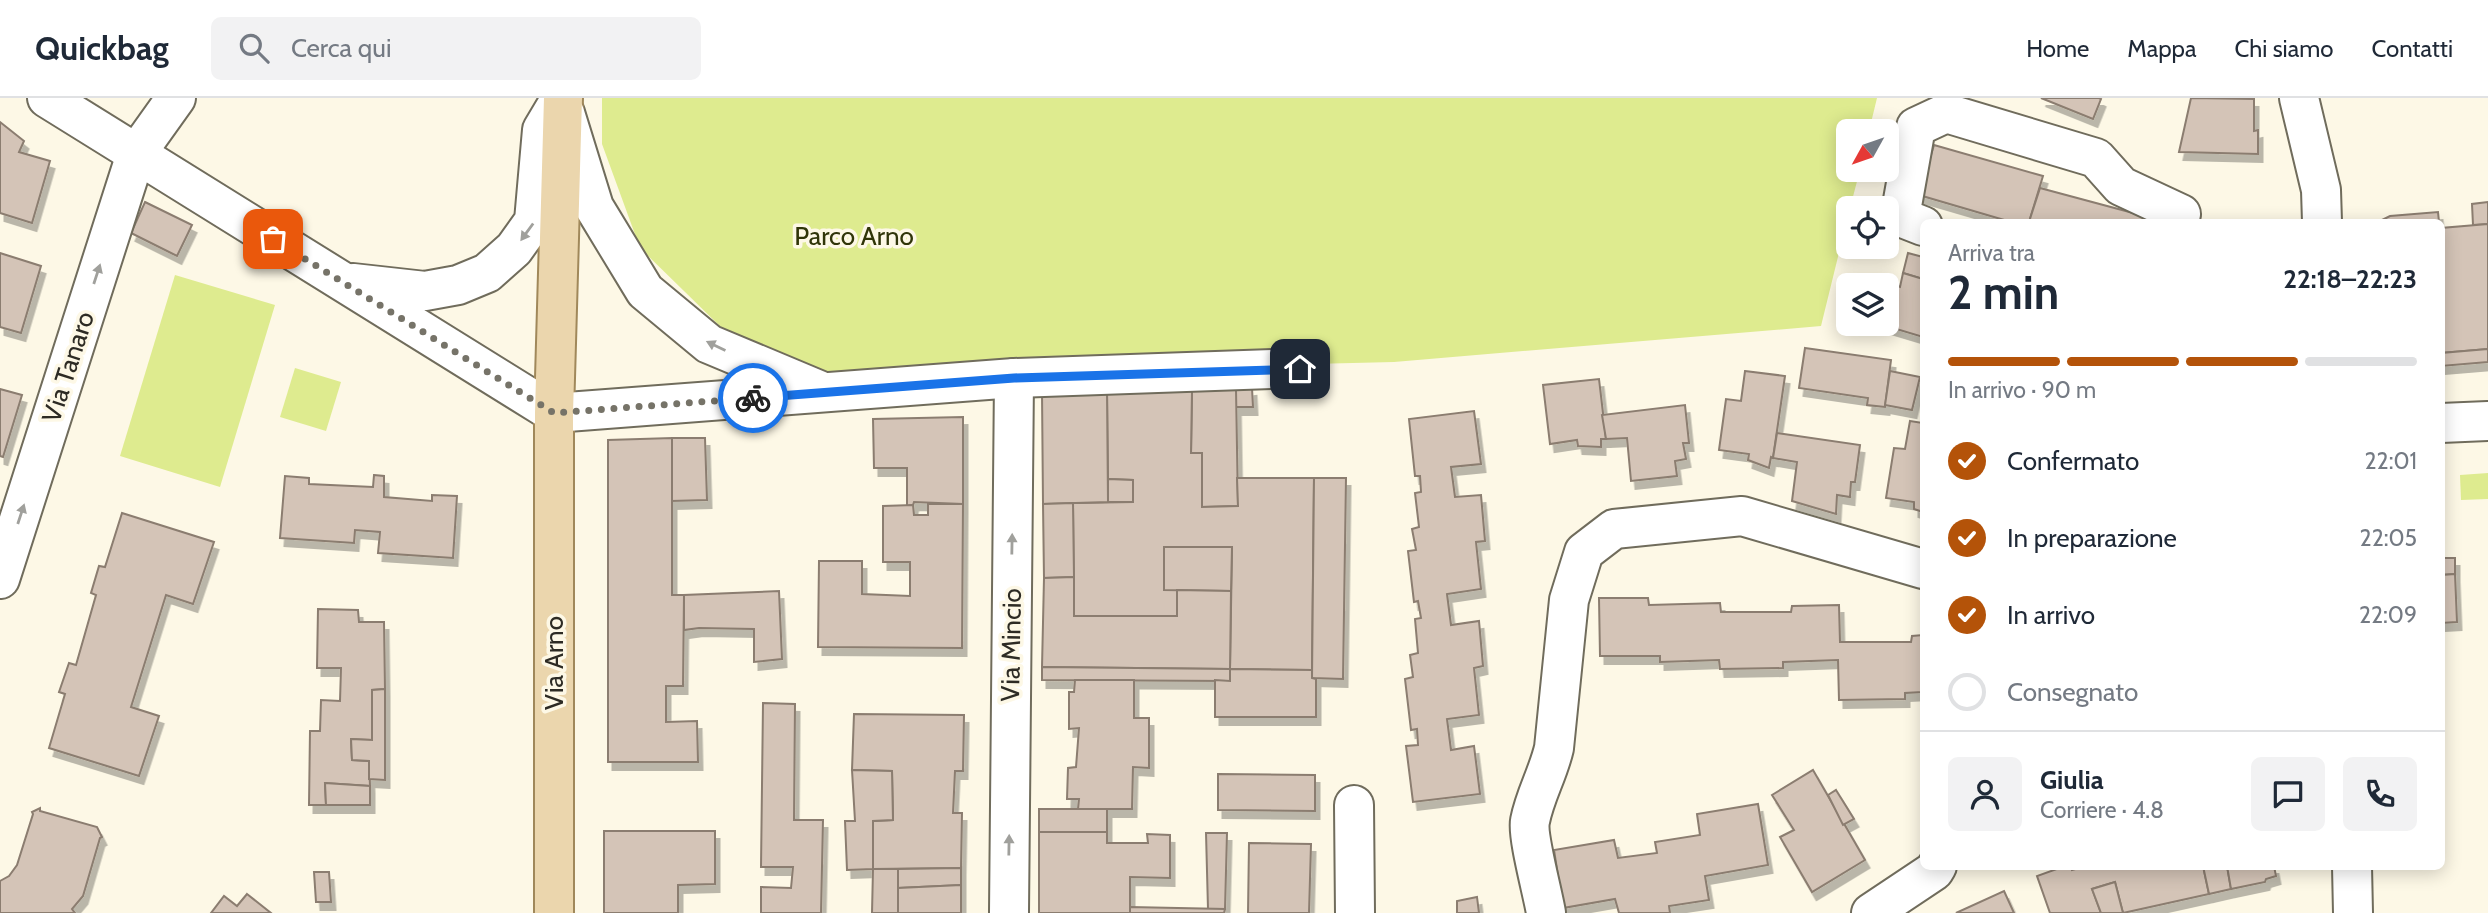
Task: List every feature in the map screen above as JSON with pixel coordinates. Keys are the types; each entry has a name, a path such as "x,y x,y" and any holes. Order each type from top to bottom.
{"main road":[{"name":"Via Arno","path":"554,913 554,413 562,100"}],"street":[{"path":"47,98 554,413 1014,378 1300,369"},
{"name":"Via Tanaro","path":"0,579 136,154 176,98"},
{"path":"2299,98 2321,190 2322,219"},
{"path":"342,281 425,292 458,285 488,273 514,249 534,221 542,130 562,100"},
{"path":"562,100 594,207 645,291 709,344 824,392"},
{"path":"1920,225 1900,217 1916,127 1946,113 2096,158 2121,186 2181,214 2180,219"},
{"name":"Via Mincio","path":"1009,913 1014,378"},
{"path":"2445,423 2488,421"},
{"path":"1546,913 1529,825 1537,792 1549,771 1554,748 1569,600 1584,552 1614,529 1742,516 1920,568"},
{"path":"1354,805 1355,913"},
{"path":"1871,913 1936,870"},
{"path":"2352,870 2353,913"}],"green space":[{"name":"Parco Arno","path":"602,98 1877,98 1872,119 1836,119 1836,182 1857,182 1853,196 1836,196 1837,259 1821,326 1394,362 830,376 729,335 640,248 602,144"},
{"path":"175,275 275,305 220,487 120,456"},
{"path":"295,368 341,382 326,431 280,417"},
{"path":"2488,473 2488,499 2461,500 2460,475"}],"building":[{"path":"2041,98 2099,98 2101,99 2093,119"},
{"path":"2191,98 2254,99 2254,131 2258,130 2258,154 2179,152"},
{"path":"0,122 24,141 19,152 50,161 32,223 0,213"},
{"path":"1934,145 2043,176 2030,219 2001,219 1919,195"},
{"path":"2040,188 2148,217 2147,219 2030,219"},
{"path":"145,202 192,225 177,256 131,233"},
{"path":"2488,202 2488,224 2473,225 2472,204"},
{"path":"2438,212 2439,219 2384,219 2390,216"},
{"path":"2488,224 2488,349 2445,353 2445,228"},
{"path":"0,253 41,266 21,333 0,327"},
{"path":"1908,253 1920,256 1920,278 1903,273"},
{"path":"1903,273 1920,278 1920,336 1899,330 1899,287"},
{"path":"1805,348 1891,360 1885,407 1867,405 1868,398 1799,388"},
{"path":"2488,349 2488,362 2445,366 2445,353"},
{"path":"1745,371 1785,376 1773,458 1771,457 1769,468 1748,460 1749,454 1719,450 1726,399 1741,401"},
{"path":"1890,371 1920,377 1912,410 1885,405"},
{"path":"1599,379 1606,439 1601,439 1601,447 1578,446 1577,440 1550,444 1543,385"},
{"path":"1252,388 1253,407 1236,407 1236,390"},
{"path":"0,389 22,395 3,457 0,456"},
{"path":"1192,390 1236,390 1238,506 1202,507 1202,453 1191,453"},
{"path":"1192,390 1191,453 1202,453 1202,507 1238,506 1237,478 1314,478 1312,670 1230,669 1232,547 1164,547 1164,590 1177,590 1177,616 1074,616 1073,503 1133,502 1133,480 1108,479 1107,392"},
{"path":"1107,392 1108,502 1043,504 1042,393"},
{"path":"1685,405 1689,443 1683,443 1686,459 1675,461 1677,476 1631,481 1627,438 1606,439 1602,415"},
{"path":"1474,411 1481,464 1451,467 1455,497 1481,495 1485,541 1476,542 1481,589 1447,594 1451,625 1479,621 1483,666 1474,668 1479,715 1447,719 1451,750 1474,746 1480,794 1413,802 1406,746 1418,745 1417,729 1411,730 1405,679 1413,677 1410,655 1418,653 1415,619 1421,618 1418,601 1414,602 1408,551 1416,550 1412,529 1419,527 1415,493 1421,492 1420,476 1415,476 1409,419"},
{"path":"963,417 963,504 914,502 913,505 907,506 907,468 874,468 873,419"},
{"path":"1910,421 1920,423 1920,511 1914,509 1914,502 1886,498 1894,448 1905,449"},
{"path":"1777,433 1860,445 1850,497 1837,495 1836,514 1792,501 1797,462 1773,458"},
{"path":"672,438 705,438 707,500 671,501"},
{"path":"672,438 672,595 684,595 683,686 666,686 666,722 697,721 698,762 608,762 608,440"},
{"path":"374,475 384,476 384,497 432,501 432,495 457,496 453,558 378,553 380,532 355,530 354,543 280,538 285,476 309,478 309,484 373,487"},
{"path":"1314,478 1346,478 1343,679 1312,678"},
{"path":"1108,479 1133,480 1133,502 1108,502"},
{"path":"1073,503 1074,577 1044,578 1043,504"},
{"path":"928,504 963,504 962,648 818,647 819,561 862,561 862,594 910,596 910,562 883,562 883,506 913,505 914,515 928,515"},
{"path":"122,513 214,542 193,604 166,595 131,707 159,716 139,776 49,748 65,694 59,692 69,663 76,665 96,595 91,593 99,566 105,567"},
{"path":"1164,547 1232,547 1231,591 1164,590"},
{"path":"2445,558 2455,558 2455,574 2445,575"},
{"path":"2455,574 2457,622 2445,623 2445,575"},
{"path":"1074,577 1074,616 1177,616 1177,590 1231,591 1230,669 1042,667 1044,578"},
{"path":"779,591 782,659 754,662 754,629 684,630 684,595"},
{"path":"1599,598 1648,598 1649,605 1720,603 1721,612 1791,612 1792,606 1839,605 1840,642 1911,642 1912,636 1920,635 1920,692 1905,693 1905,699 1839,700 1838,660 1783,662 1783,668 1720,669 1719,660 1660,662 1660,656 1600,656"},
{"path":"318,609 358,610 359,622 384,622 385,689 372,690 372,740 351,739 352,760 369,761 370,786 325,783 326,805 309,805 310,731 320,731 321,700 340,701 341,668 317,668"},
{"path":"1042,667 1230,669 1230,681 1042,680"},
{"path":"1230,669 1312,670 1312,678 1316,679 1316,717 1215,717 1215,680 1230,681"},
{"path":"1075,680 1134,680 1134,718 1149,718 1149,768 1133,767 1132,809 1078,809 1079,799 1067,799 1068,768 1076,767 1079,728 1069,729 1069,692 1074,692"},
{"path":"385,689 385,780 369,779 369,761 352,760 351,739 372,740 372,690"},
{"path":"763,703 795,704 794,820 823,820 821,913 761,913 761,887 791,888 793,867 761,867"},
{"path":"854,714 964,715 963,771 955,771 953,813 962,813 961,868 873,869 873,821 893,820 892,771 852,770"},
{"path":"852,770 892,771 893,820 873,821 873,869 847,870 845,821 855,821"},
{"path":"1813,770 1865,860 1812,892 1780,837 1794,830 1772,795"},
{"path":"1218,774 1315,775 1315,811 1218,810"},
{"path":"325,783 370,786 370,805 326,805"},
{"path":"1836,790 1854,819 1843,825 1828,795"},
{"path":"1758,804 1768,865 1705,876 1709,900 1669,906 1670,913 1619,913 1615,899 1563,908 1554,850 1614,840 1618,858 1657,853 1655,842 1700,835 1697,814"},
{"path":"40,808 40,811 97,827 102,837 83,896 72,909 75,913 0,913 0,881 9,876 17,865 32,812"},
{"path":"1039,809 1107,809 1107,832 1039,832"},
{"path":"604,831 715,831 715,884 678,885 678,913 604,913"},
{"path":"1039,832 1107,832 1107,843 1148,843 1147,834 1170,835 1170,878 1130,877 1130,913 1039,913"},
{"path":"1206,833 1227,833 1225,909 1208,909"},
{"path":"1249,843 1311,844 1309,913 1248,913"},
{"path":"961,868 961,885 898,888 898,869"},
{"path":"873,869 898,869 898,913 872,913"},
{"path":"2054,870 2204,870 2209,894 2123,913 2115,882 2092,889 2101,913 2050,913 2037,876"},
{"path":"2204,870 2228,870 2231,889 2209,894"},
{"path":"2228,870 2275,870 2276,876 2266,879 2265,882 2231,889"},
{"path":"314,872 329,872 331,902 316,902"},
{"path":"2115,882 2123,913 2101,913 2092,889"},
{"path":"961,885 961,913 898,913 898,888"},
{"path":"2004,891 2014,913 1956,913"},
{"path":"247,894 271,913 211,913 224,896 237,906"},
{"path":"1477,897 1479,913 1457,913 1457,901"},
{"path":"1130,907 1225,909 1224,913 1130,913"}],"way so far":[{"path":"273,239 554,413 753,398"}],"route":[{"path":"753,398 1014,378 1300,369"}]}
